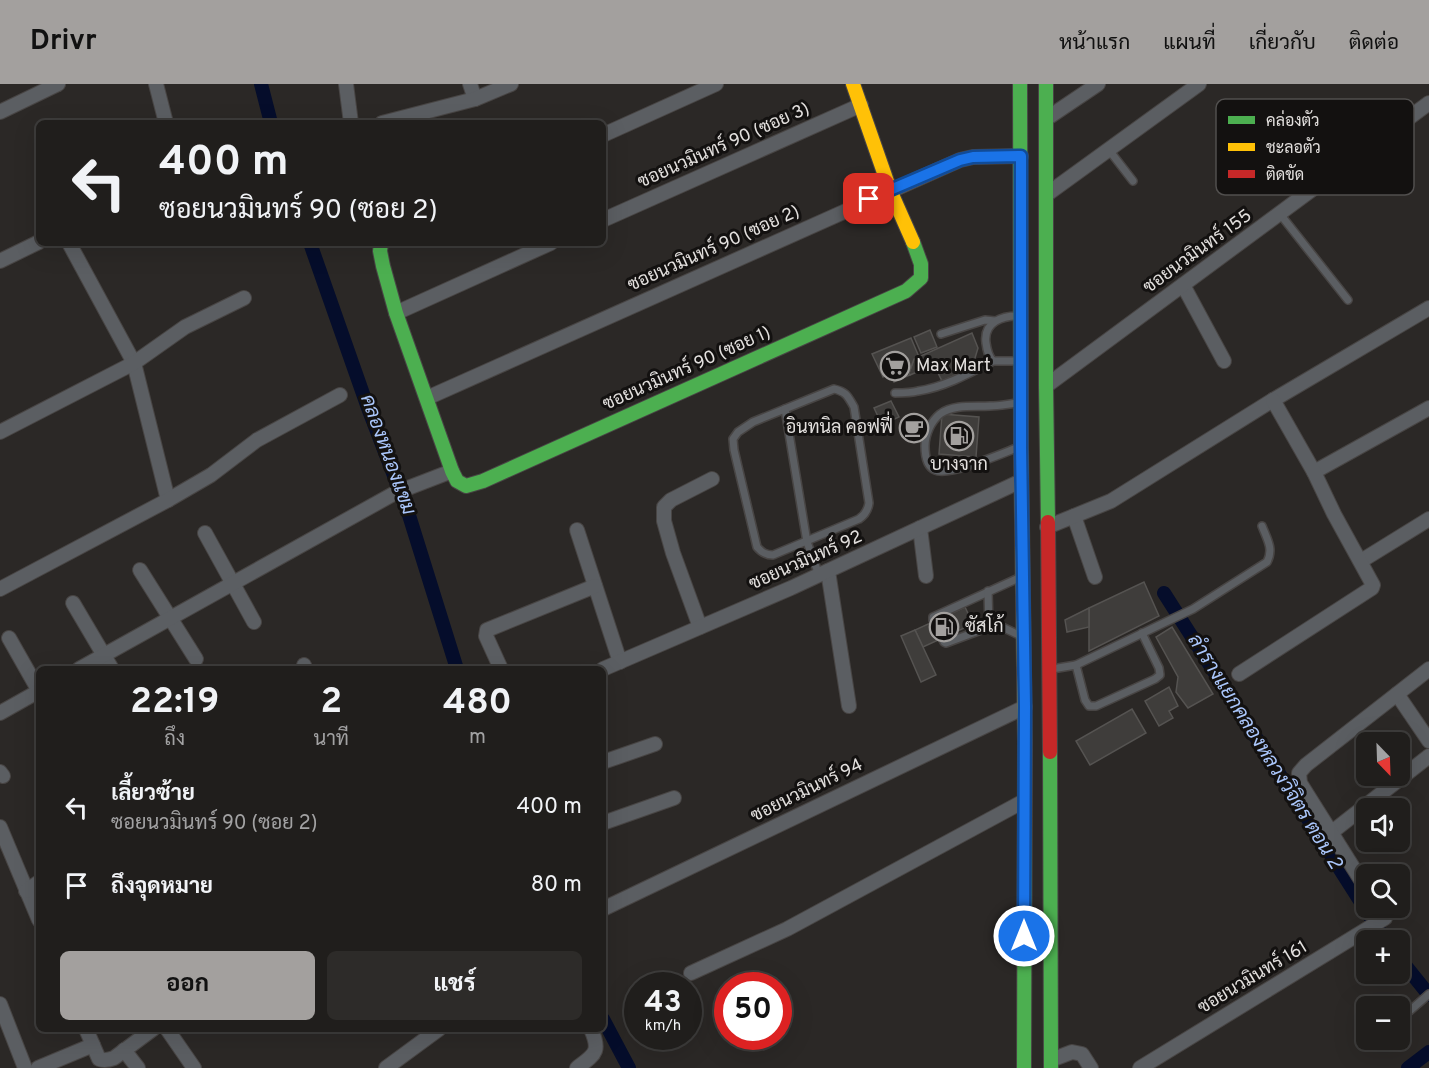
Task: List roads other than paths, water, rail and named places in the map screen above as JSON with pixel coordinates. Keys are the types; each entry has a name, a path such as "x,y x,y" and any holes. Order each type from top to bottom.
{"main road":[{"path":"853,84 890,190"},
{"path":"1020,84 1021,481 1025,706 1024,1068"},
{"path":"1046,84 1051,1064"},
{"name":"ซอยนวมินทร์ 90 (ซอย 1)","path":"452,471 458,481 466,486 483,481 906,291 921,278 921,264 890,190"},
{"path":"381,246 383,266 396,313 452,471"},
{"path":"1025,706 1050,707"}],"street":[{"path":"0,112 58,84"},
{"path":"156,84 165,120"},
{"path":"346,84 351,120"},
{"path":"470,84 475,99"},
{"path":"394,120 475,99 511,84"},
{"path":"606,134 716,84"},
{"path":"1046,119 1098,84"},
{"path":"1046,195 1199,84"},
{"name":"ซอยนวมินทร์ 155","path":"1414,114 1429,103"},
{"name":"ซอยนวมินทร์ 90 (ซอย 3)","path":"606,219 861,105"},
{"name":"ซอยนวมินทร์ 90 (ซอย 2)","path":"427,398 960,160 973,157 1021,156"},
{"name":"ซอยนวมินทร์ 155","path":"1046,386 1306,195"},
{"path":"0,261 36,243"},
{"path":"71,246 134,363 168,500"},
{"path":"396,313 544,246"},
{"path":"1183,285 1224,361"},
{"path":"0,432 134,363 185,327 244,298"},
{"path":"1047,527 1112,501 1273,400 1429,308"},
{"path":"0,589 168,500 211,475 257,440 340,395"},
{"path":"1239,674 1372,588 1373,585 1314,472 1273,400"},
{"path":"1314,472 1429,408"},
{"path":"85,666 401,490 452,471"},
{"path":"700,627 673,553 664,520 664,507 671,500 712,479"},
{"name":"ซอยนวมินทร์ 92","path":"606,668 823,573 1021,481"},
{"path":"1074,516 1095,577"},
{"path":"1361,561 1429,519"},
{"path":"920,528 926,576"},
{"path":"577,530 620,662"},
{"path":"205,533 254,622"},
{"path":"140,570 196,659"},
{"path":"823,573 849,705"},
{"path":"500,666 486,636 487,630 595,586"},
{"path":"73,603 110,666"},
{"path":"9,638 36,686"},
{"path":"1356,872 1300,783 1299,773 1306,765 1429,669"},
{"path":"0,713 36,693"},
{"path":"1397,694 1429,741"},
{"name":"ซอยนวมินทร์ 94","path":"606,908 1025,706"},
{"path":"606,761 655,744"},
{"path":"1332,832 1429,756"},
{"path":"606,822 674,798"},
{"path":"693,972 787,929 1024,801"},
{"path":"0,827 36,913"},
{"path":"26,891 36,884"},
{"name":"ซอยนวมินทร์ 161","path":"1140,1068 1378,918"},
{"path":"0,1004 25,1068"},
{"path":"87,1032 99,1059 103,1060 111,1059 149,1032"},
{"path":"169,1032 194,1068"},
{"path":"386,1068 435,1032"},
{"path":"577,1068 596,1052 597,1042 592,1032"},
{"path":"38,1068 93,1045"},
{"path":"124,1050 138,1068"},
{"path":"1051,1064 1072,1052 1082,1054 1091,1068"}],"lane":[{"path":"1109,150 1133,181"},
{"path":"1280,214 1348,300"},
{"path":"993,361 987,352 985,338 987,330 995,321 1006,316 1021,316"},
{"path":"941,334 985,320 995,321"},
{"path":"895,393 918,392 936,387 993,361 1021,361"},
{"path":"834,389 843,391 854,407 869,503 863,516 859,519 807,542 773,555 764,554 757,547 733,439 738,432 753,422 834,389"},
{"path":"1021,403 968,406 954,408 940,414 926,435 925,445 926,459 930,466 942,472 954,471 1021,447"},
{"path":"785,409 807,542 823,573"},
{"path":"1049,669 1076,665 1193,609 1267,562 1271,555 1271,548 1262,526"},
{"path":"1023,576 933,617 933,620 946,643 998,625 1024,638"},
{"path":"988,591 989,627"},
{"path":"1076,665 1089,706 1096,706 1155,679 1160,675 1159,668 1142,633"},
{"path":"1410,1010 1429,994"}],"waterway":[{"name":"คลองหนองแขม","path":"261,84 270,120"},
{"name":"คลองหนองแขม","path":"311,246 368,408 408,512 456,666"},
{"name":"ลำรางแยกคลองหลวงวิจิตร ตอน 2","path":"1164,593 1379,930"},
{"name":"ลำรางแยกคลองหลวงวิจิตร ตอน 2","path":"1410,971 1429,995"},
{"name":"คลองหนองแขม","path":"606,1025 629,1068"},
{"path":"1408,1068 1429,1052"}],"place":[{"name":"Max Mart","path":"895,366"},
{"name":"อินทนิล คอฟฟี่","path":"914,428"},
{"name":"บางจาก","path":"959,436"},
{"name":"ซัสโก้","path":"944,627"}]}
